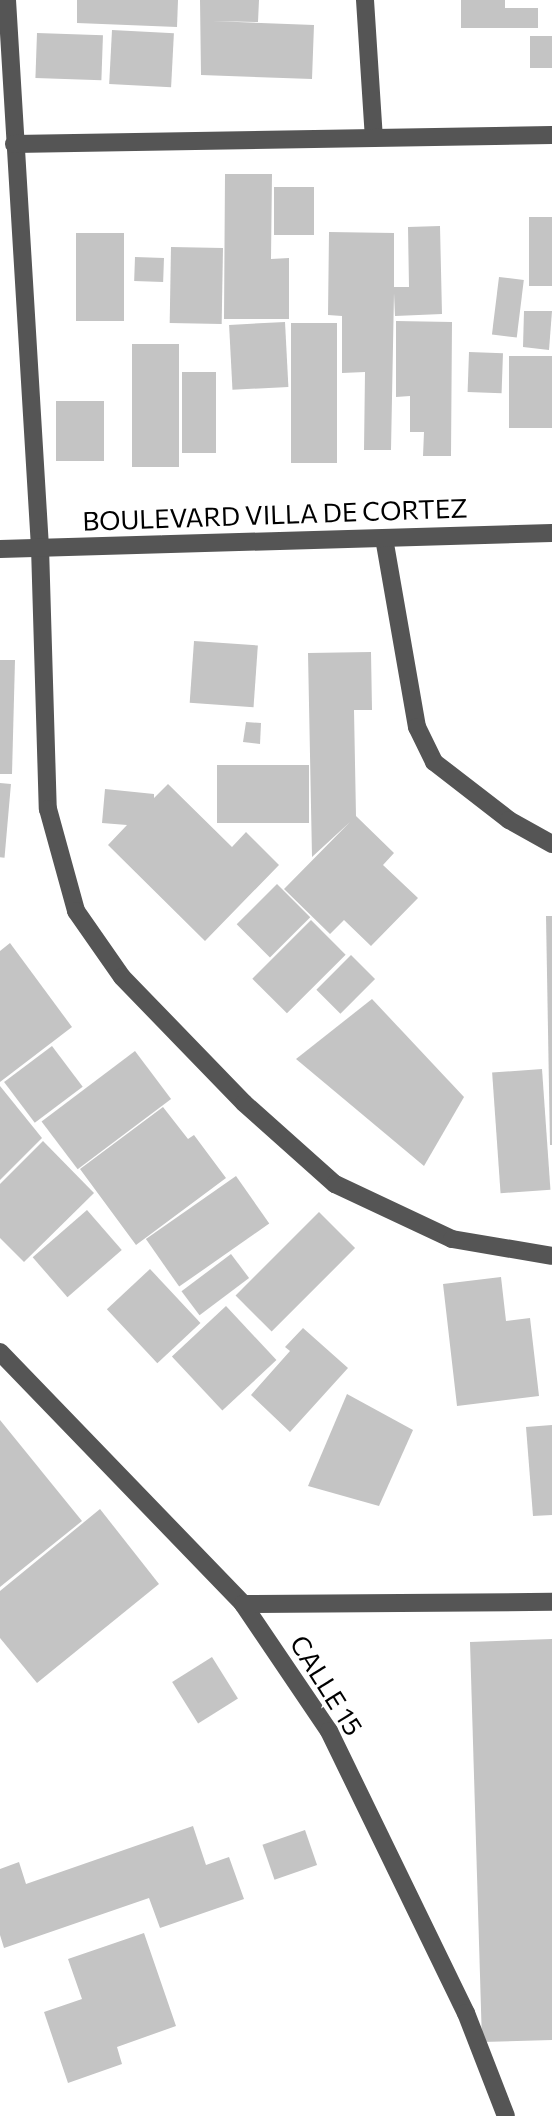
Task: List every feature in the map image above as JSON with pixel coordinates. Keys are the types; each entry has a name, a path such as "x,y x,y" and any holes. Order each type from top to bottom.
{"street":[{"path":"7,0 40,547 48,809 76,911 122,977 244,1103 335,1184 453,1239 552,1256"},
{"path":"365,0 374,138"},
{"path":"14,144 552,135"},
{"name":"BOULEVARD VILLA DE CORTEZ","path":"0,549 552,533"},
{"path":"384,538 417,727 434,762 500,814 552,844"},
{"name":"CALLE 15","path":"0,1352 243,1604 329,1731 466,2013 506,2116"},
{"path":"243,1604 552,1602"}],"building":[{"path":"77,0 178,0 177,27 77,23"},
{"path":"200,0 259,0 258,22 212,21 314,25 312,79 201,75"},
{"path":"461,0 505,0 505,8 538,8 538,28 461,28"},
{"path":"112,30 174,33 171,87 109,84"},
{"path":"37,33 103,35 101,80 35,78"},
{"path":"530,36 552,36 552,68 530,68"},
{"path":"225,174 272,174 271,259 289,258 289,319 224,319"},
{"path":"274,187 314,187 314,235 274,235"},
{"path":"529,217 552,217 552,286 529,286"},
{"path":"440,226 442,314 395,316 394,293 391,450 364,450 365,372 342,373 342,316 328,315 329,232 394,233 394,287 409,287 408,227"},
{"path":"76,233 124,233 124,321 76,321"},
{"path":"171,247 223,248 222,324 170,323"},
{"path":"135,257 164,258 163,282 134,281"},
{"path":"499,277 524,280 517,338 492,335"},
{"path":"524,311 552,311 549,350 523,347"},
{"path":"396,321 452,322 451,456 423,456 424,432 410,432 410,396 396,397"},
{"path":"285,322 288,387 232,390 229,325"},
{"path":"291,323 337,323 337,463 291,463"},
{"path":"132,344 179,344 179,467 132,467"},
{"path":"469,352 503,353 502,393 468,392"},
{"path":"509,356 552,356 552,428 509,428"},
{"path":"182,372 216,372 216,453 182,453"},
{"path":"56,401 104,401 104,461 56,461"},
{"path":"194,641 258,645 254,707 190,703"},
{"path":"371,652 372,710 354,710 356,816 394,853 383,865 418,898 371,946 344,920 330,934 284,889 350,822 312,857 308,653"},
{"path":"0,660 15,660 12,774 0,774"},
{"path":"246,722 261,723 260,744 243,742"},
{"path":"217,765 309,765 309,823 217,823"},
{"path":"0,783 11,784 5,858 0,857"},
{"path":"168,784 232,847 246,832 279,865 205,941 108,845 127,825 102,823 105,789 154,794 154,798"},
{"path":"277,884 310,917 270,958 237,924"},
{"path":"546,916 552,916 552,1145 550,1145"},
{"path":"311,920 346,955 287,1013 252,979"},
{"path":"10,943 72,1027 0,1082 0,951"},
{"path":"351,955 375,979 340,1014 316,990"},
{"path":"372,999 464,1097 424,1166 296,1059"},
{"path":"52,1046 83,1087 35,1123 4,1082"},
{"path":"135,1051 171,1099 78,1169 42,1121"},
{"path":"542,1069 550,1190 501,1193 492,1072"},
{"path":"0,1086 42,1138 0,1180"},
{"path":"163,1107 188,1139 194,1135 226,1178 136,1245 80,1169"},
{"path":"43,1141 94,1193 24,1262 0,1238 0,1184"},
{"path":"236,1176 269,1224 179,1287 146,1239"},
{"path":"87,1210 122,1250 67,1297 33,1257"},
{"path":"319,1212 355,1248 272,1332 236,1295"},
{"path":"231,1254 249,1278 200,1315 181,1291"},
{"path":"150,1269 200,1323 157,1363 107,1309"},
{"path":"501,1277 506,1321 530,1318 539,1396 457,1406 443,1284"},
{"path":"226,1306 276,1360 222,1411 172,1356"},
{"path":"303,1328 348,1368 290,1432 251,1395 290,1351 285,1347"},
{"path":"347,1394 413,1430 379,1506 308,1486"},
{"path":"0,1420 82,1521 0,1587"},
{"path":"552,1425 552,1515 533,1516 526,1427"},
{"path":"100,1509 159,1584 37,1683 0,1638 0,1591"},
{"path":"552,1639 552,2040 482,2042 470,1642"},
{"path":"212,1657 238,1699 198,1723 172,1682"},
{"path":"193,1826 206,1865 229,1857 244,1899 160,1928 149,1898 4,1948 0,1935 0,1869 19,1862 26,1884"},
{"path":"305,1830 317,1865 274,1880 262,1845"},
{"path":"144,1933 176,2026 117,2047 122,2064 68,2083 44,2012 82,1999 68,1959"}]}
